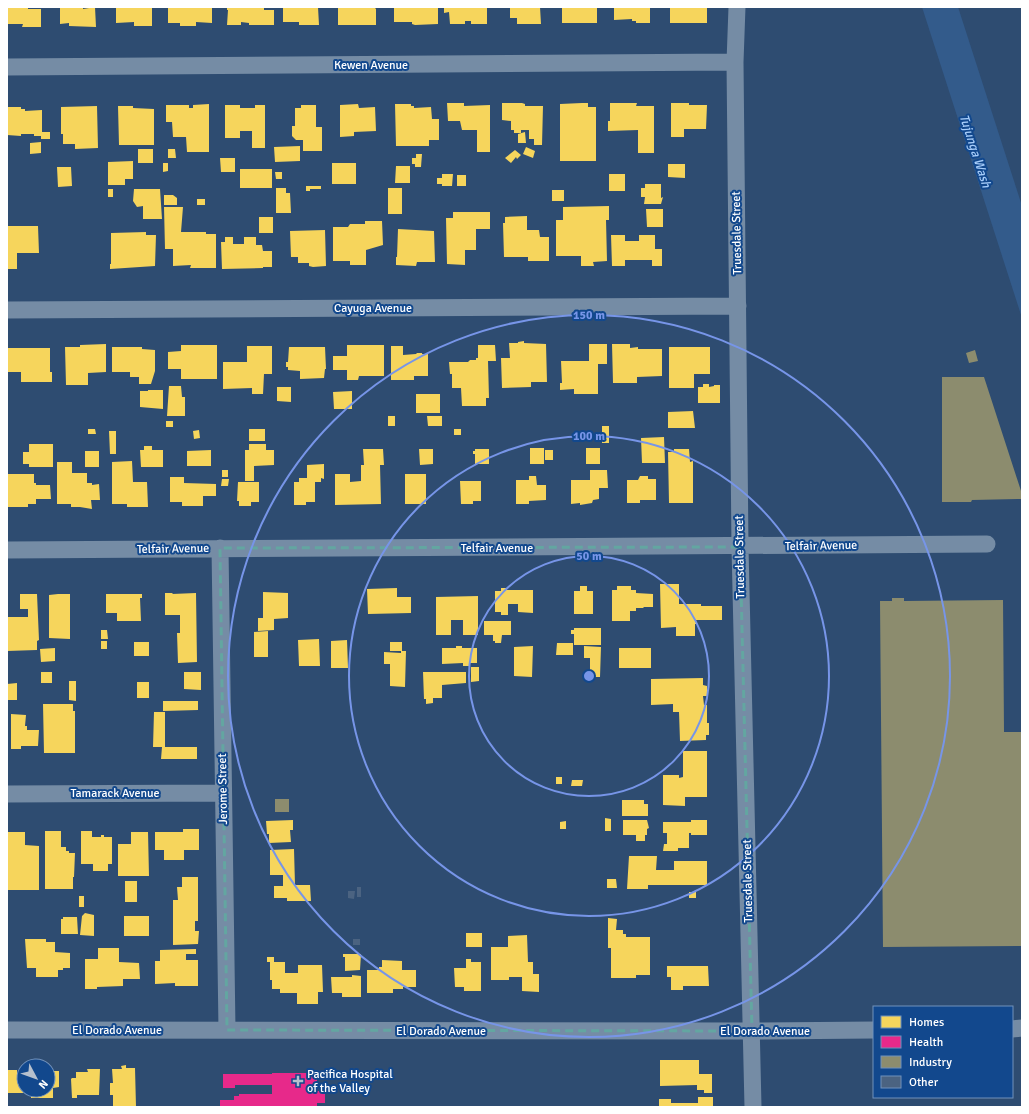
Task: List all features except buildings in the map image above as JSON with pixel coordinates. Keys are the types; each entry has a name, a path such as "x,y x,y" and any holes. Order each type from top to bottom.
{"street":[{"name":"Truesdale Street","path":"736,7 735,62 740,547 753,1107"},
{"name":"Kewen Avenue","path":"7,67 735,62"},
{"name":"Cayuga Avenue","path":"7,310 738,306"},
{"name":"Telfair Avenue","path":"7,550 740,547 987,544"},
{"name":"Jerome Street","path":"220,548 227,1030"},
{"name":"Tamarack Avenue","path":"7,794 223,793"},
{"name":"El Dorado Avenue","path":"7,1030 873,1030"}],"highlighted area":[{"path":"740,547 752,1031 227,1030 220,548"}],"water":[{"name":"Tujunga Wash","path":"922,7 958,7 1022,206 1022,318"}],"place":[{"name":"Pacifica Hospital of the Valley","path":"298,1081"}]}
